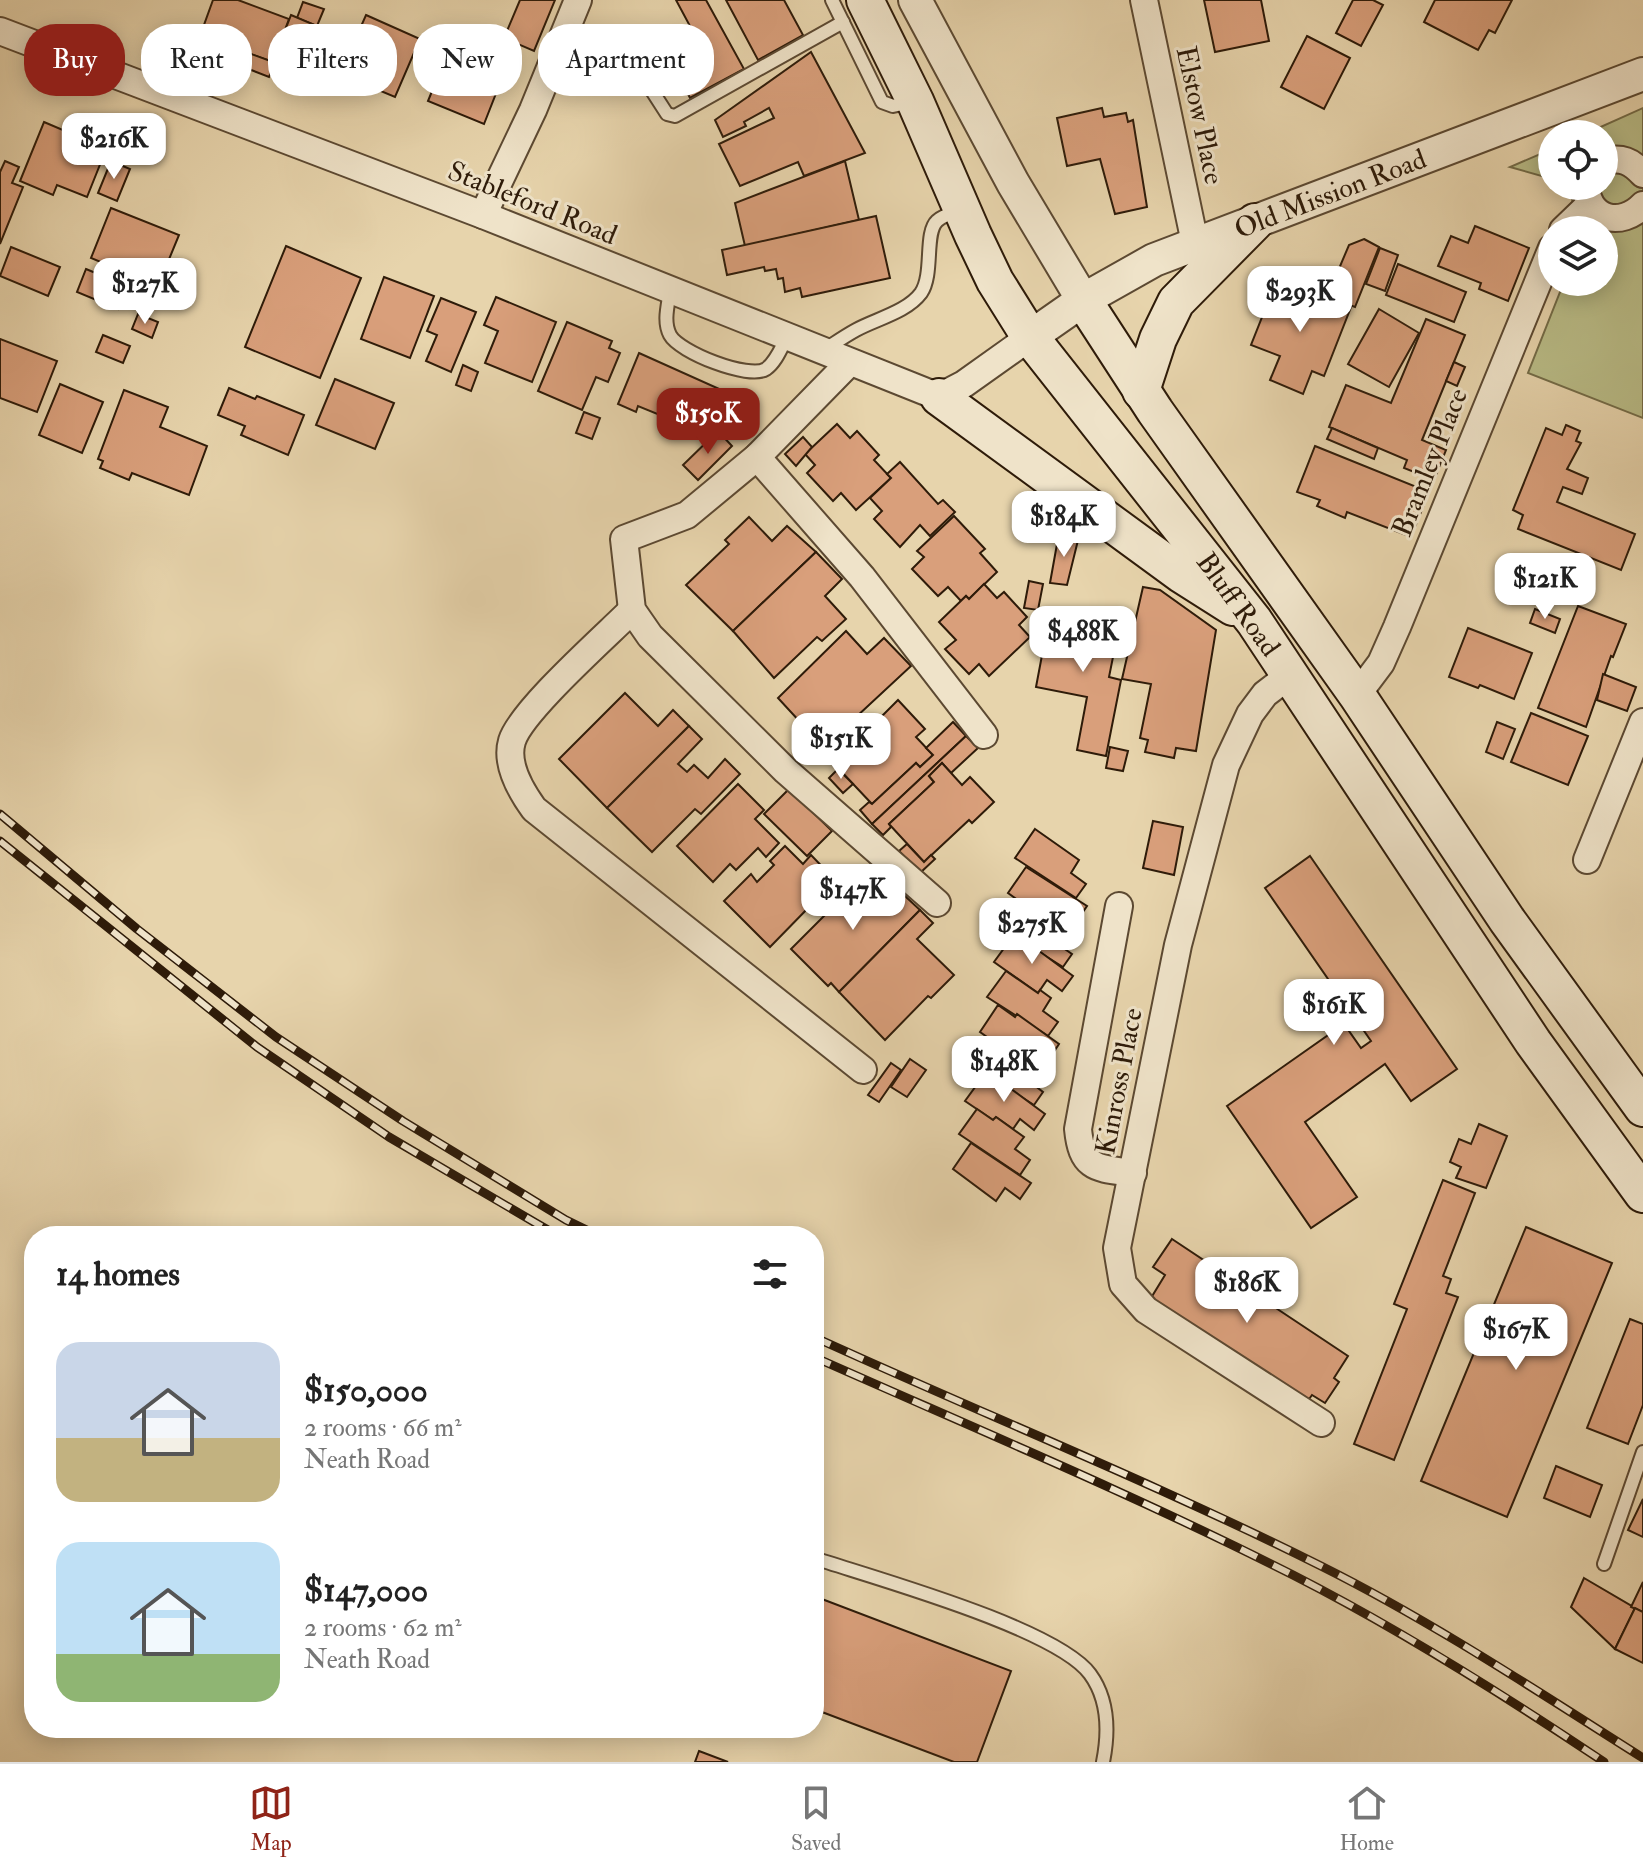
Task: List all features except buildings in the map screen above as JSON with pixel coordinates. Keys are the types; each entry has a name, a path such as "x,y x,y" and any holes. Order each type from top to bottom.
{"main road":[{"name":"Bluff Road","path":"854,11 915,101 995,281 1030,337 1254,621 1533,1042 1643,1194"},
{"path":"1141,391 1158,339 1176,302 1255,222"},
{"name":"Bluff Road","path":"1083,300 1141,391 1357,695 1507,920 1643,1108"},
{"path":"939,397 1181,574 1254,621"}],"street":[{"path":"483,215 533,110 578,0"},
{"name":"Bluff Road","path":"915,0 1013,183 1083,300"},
{"name":"Elstow Place","path":"1144,0 1195,243"},
{"name":"Stableford Road","path":"0,31 483,215 939,397"},
{"name":"Old Mission Road","path":"1030,337 1083,300 1154,260 1643,74"},
{"path":"1618,158 1632,162 1643,174"},
{"path":"1591,200 1601,216 1616,220 1632,216 1643,205"},
{"name":"Bramley Place","path":"1357,695 1381,663 1392,639 1538,282"},
{"path":"939,397 964,384 1030,337"},
{"path":"849,363 757,457 687,515 624,539 632,610 650,636 683,671 786,771 937,903"},
{"path":"757,457 862,577 984,735"},
{"path":"632,610 543,698 519,727 512,742 511,757 522,793 534,809 863,1070"},
{"name":"Kinross Place","path":"1290,675 1265,694 1250,714 1226,765 1178,945 1117,1248 1123,1284 1146,1310 1321,1423"},
{"path":"1587,860 1643,722"},
{"path":"1119,906 1078,1129 1083,1155 1090,1164 1133,1173"}],"lane":[{"path":"832,0 854,11"},
{"path":"714,93 854,11"},
{"path":"655,96 667,114 675,116 709,96"},
{"path":"822,352 853,332 902,309 919,296 930,266 932,229 936,222 961,210"},
{"path":"670,291 667,329 680,347 691,352 752,374 765,370 787,337"},
{"path":"1604,1564 1643,1452"},
{"path":"824,1561 1013,1626 1063,1651 1090,1673 1106,1707 1103,1762"}],"green space":[{"path":"1643,108 1643,418 1528,373 1558,296 1618,296 1618,216 1577,216 1572,200 1618,200 1616,120"},
{"path":"1538,155 1538,175 1510,167"}],"railway":[{"path":"0,814 137,929 276,1037 403,1121 578,1226"},
{"path":"0,841 257,1047 389,1137 541,1226"},
{"path":"824,1341 1132,1477 1321,1566 1444,1634 1643,1758"},
{"path":"824,1361 1115,1490 1293,1575 1452,1664 1604,1762"}]}
